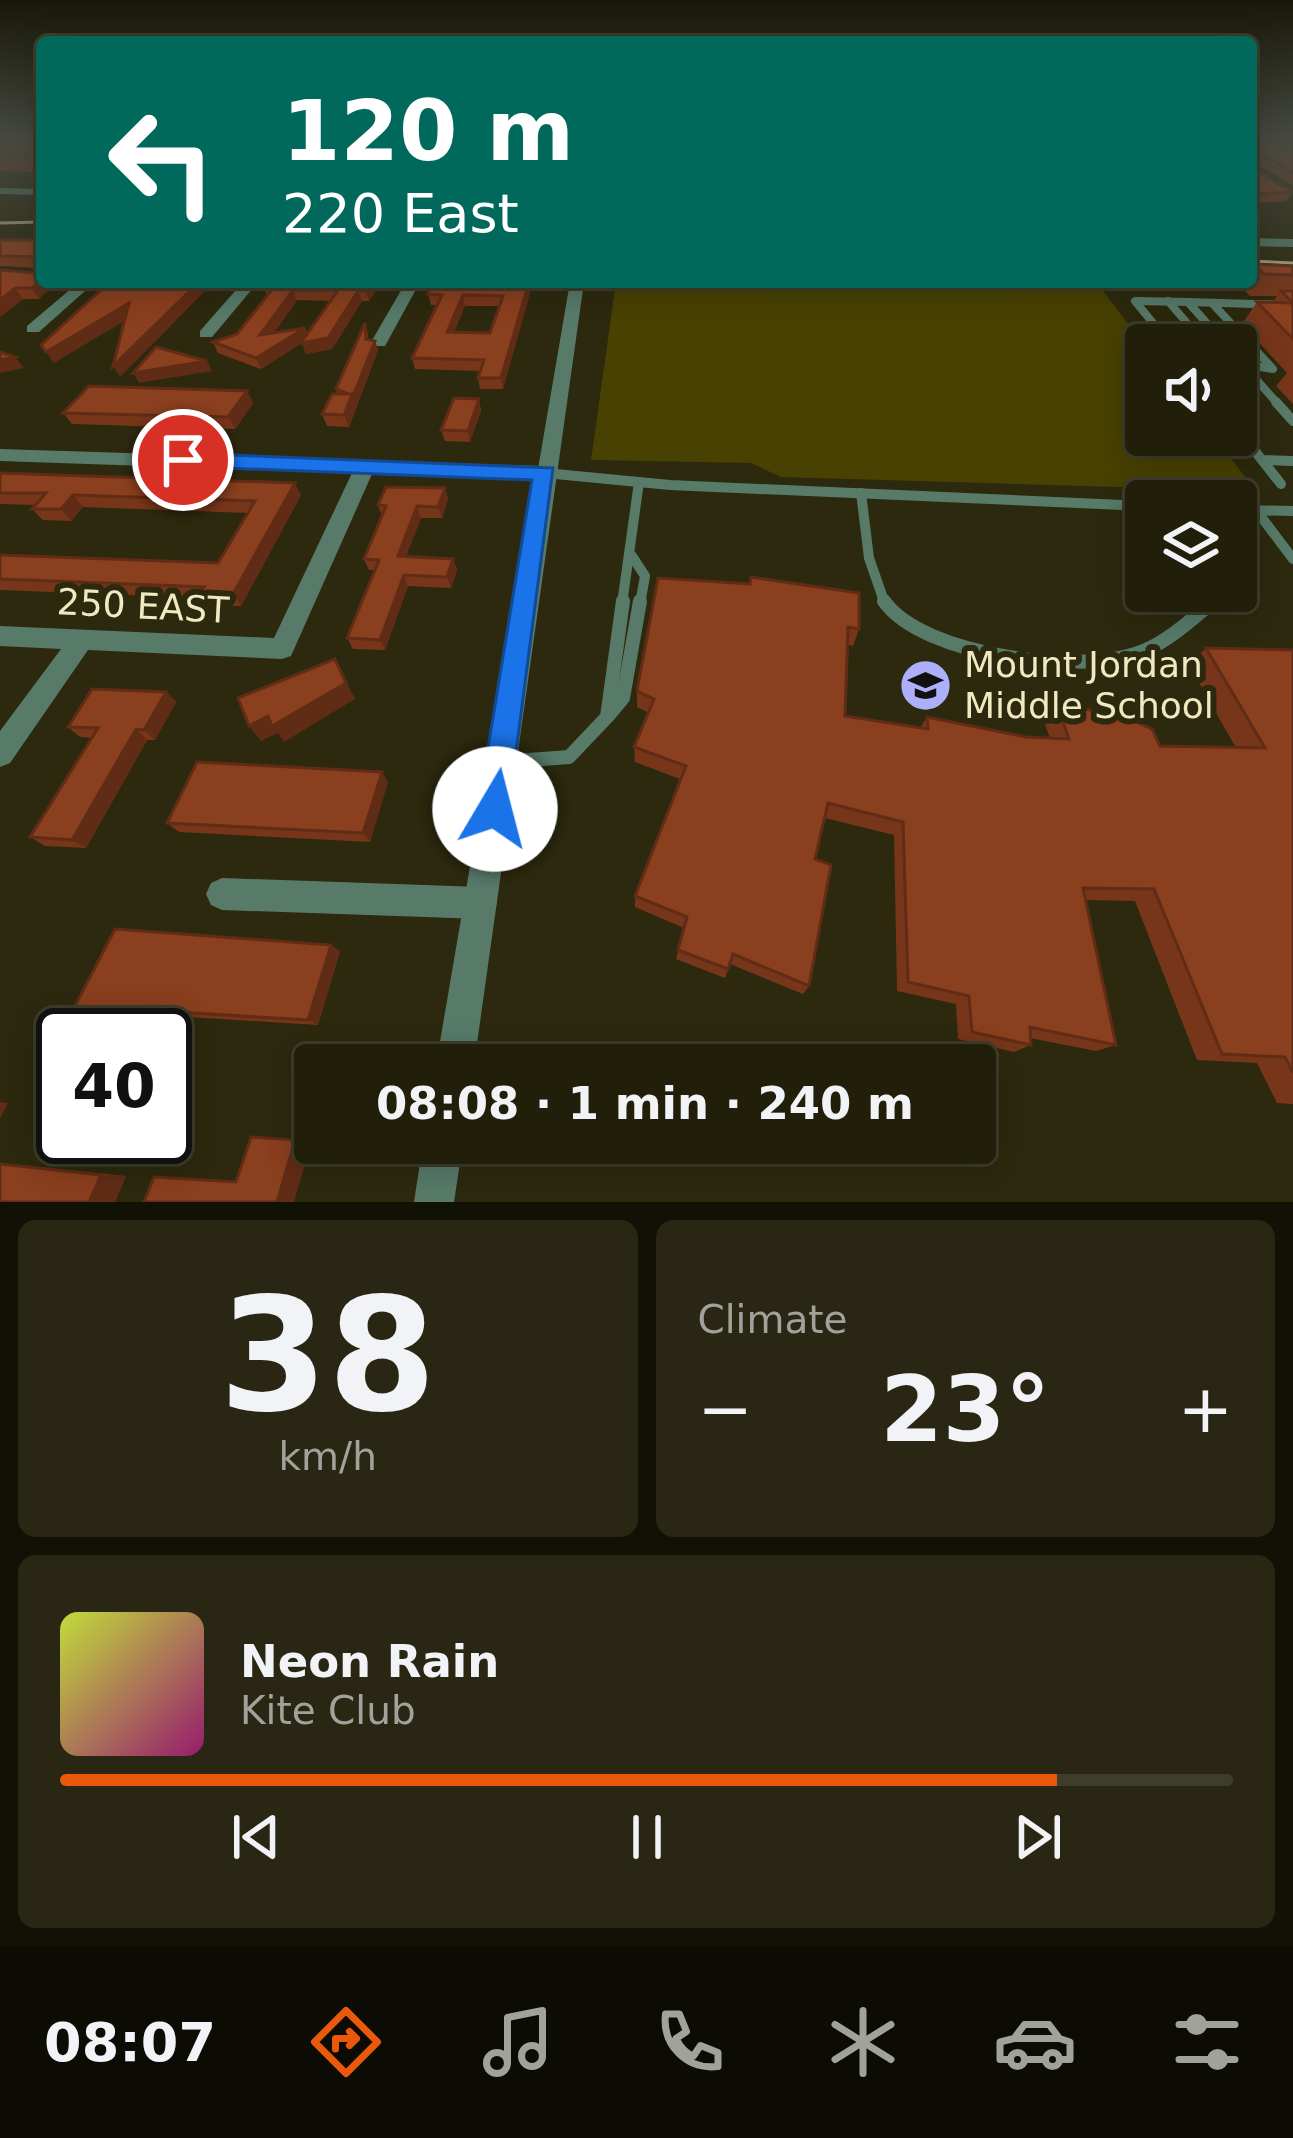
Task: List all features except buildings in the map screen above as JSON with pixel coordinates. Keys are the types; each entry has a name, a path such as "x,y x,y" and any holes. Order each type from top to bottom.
{"street":[{"path":"1257,242 1293,243"},
{"path":"33,329 81,288"},
{"path":"206,334 245,288"},
{"path":"379,342 410,288"},
{"path":"458,1044 576,288"},
{"path":"0,455 545,473"},
{"name":"250 EAST","path":"0,636 282,649 365,466"},
{"path":"0,754 83,638"},
{"path":"222,894 481,902"},
{"path":"434,1202 440,1164"}],"lane":[{"path":"4,191 36,192"},
{"path":"1154,324 1136,301 1293,305"},
{"path":"1168,302 1187,324"},
{"path":"1188,302 1207,324"},
{"path":"1212,303 1231,324"},
{"path":"1257,352 1273,369 1257,366"},
{"path":"1257,381 1293,421"},
{"path":"1257,454 1281,484"},
{"path":"1262,460 1293,461"},
{"path":"545,473 639,482 1125,505"},
{"path":"502,763 569,757 608,717 639,482"},
{"path":"861,493 872,563 893,614 937,642 1010,658 1142,652 1200,612"},
{"path":"1257,510 1293,511"},
{"path":"1257,511 1293,559"}],"shaded area":[{"path":"615,288 1101,288 1128,324 1125,456 1229,456 1248,480 1125,480 1125,487 781,477 751,463 591,460"}],"tram line":[{"path":"0,223 36,222"},
{"path":"1257,261 1293,263"}],"place":[{"name":"Mount Jordan Middle School","path":"925,685"}],"route":[{"path":"183,460 545,473 495,809"}]}
